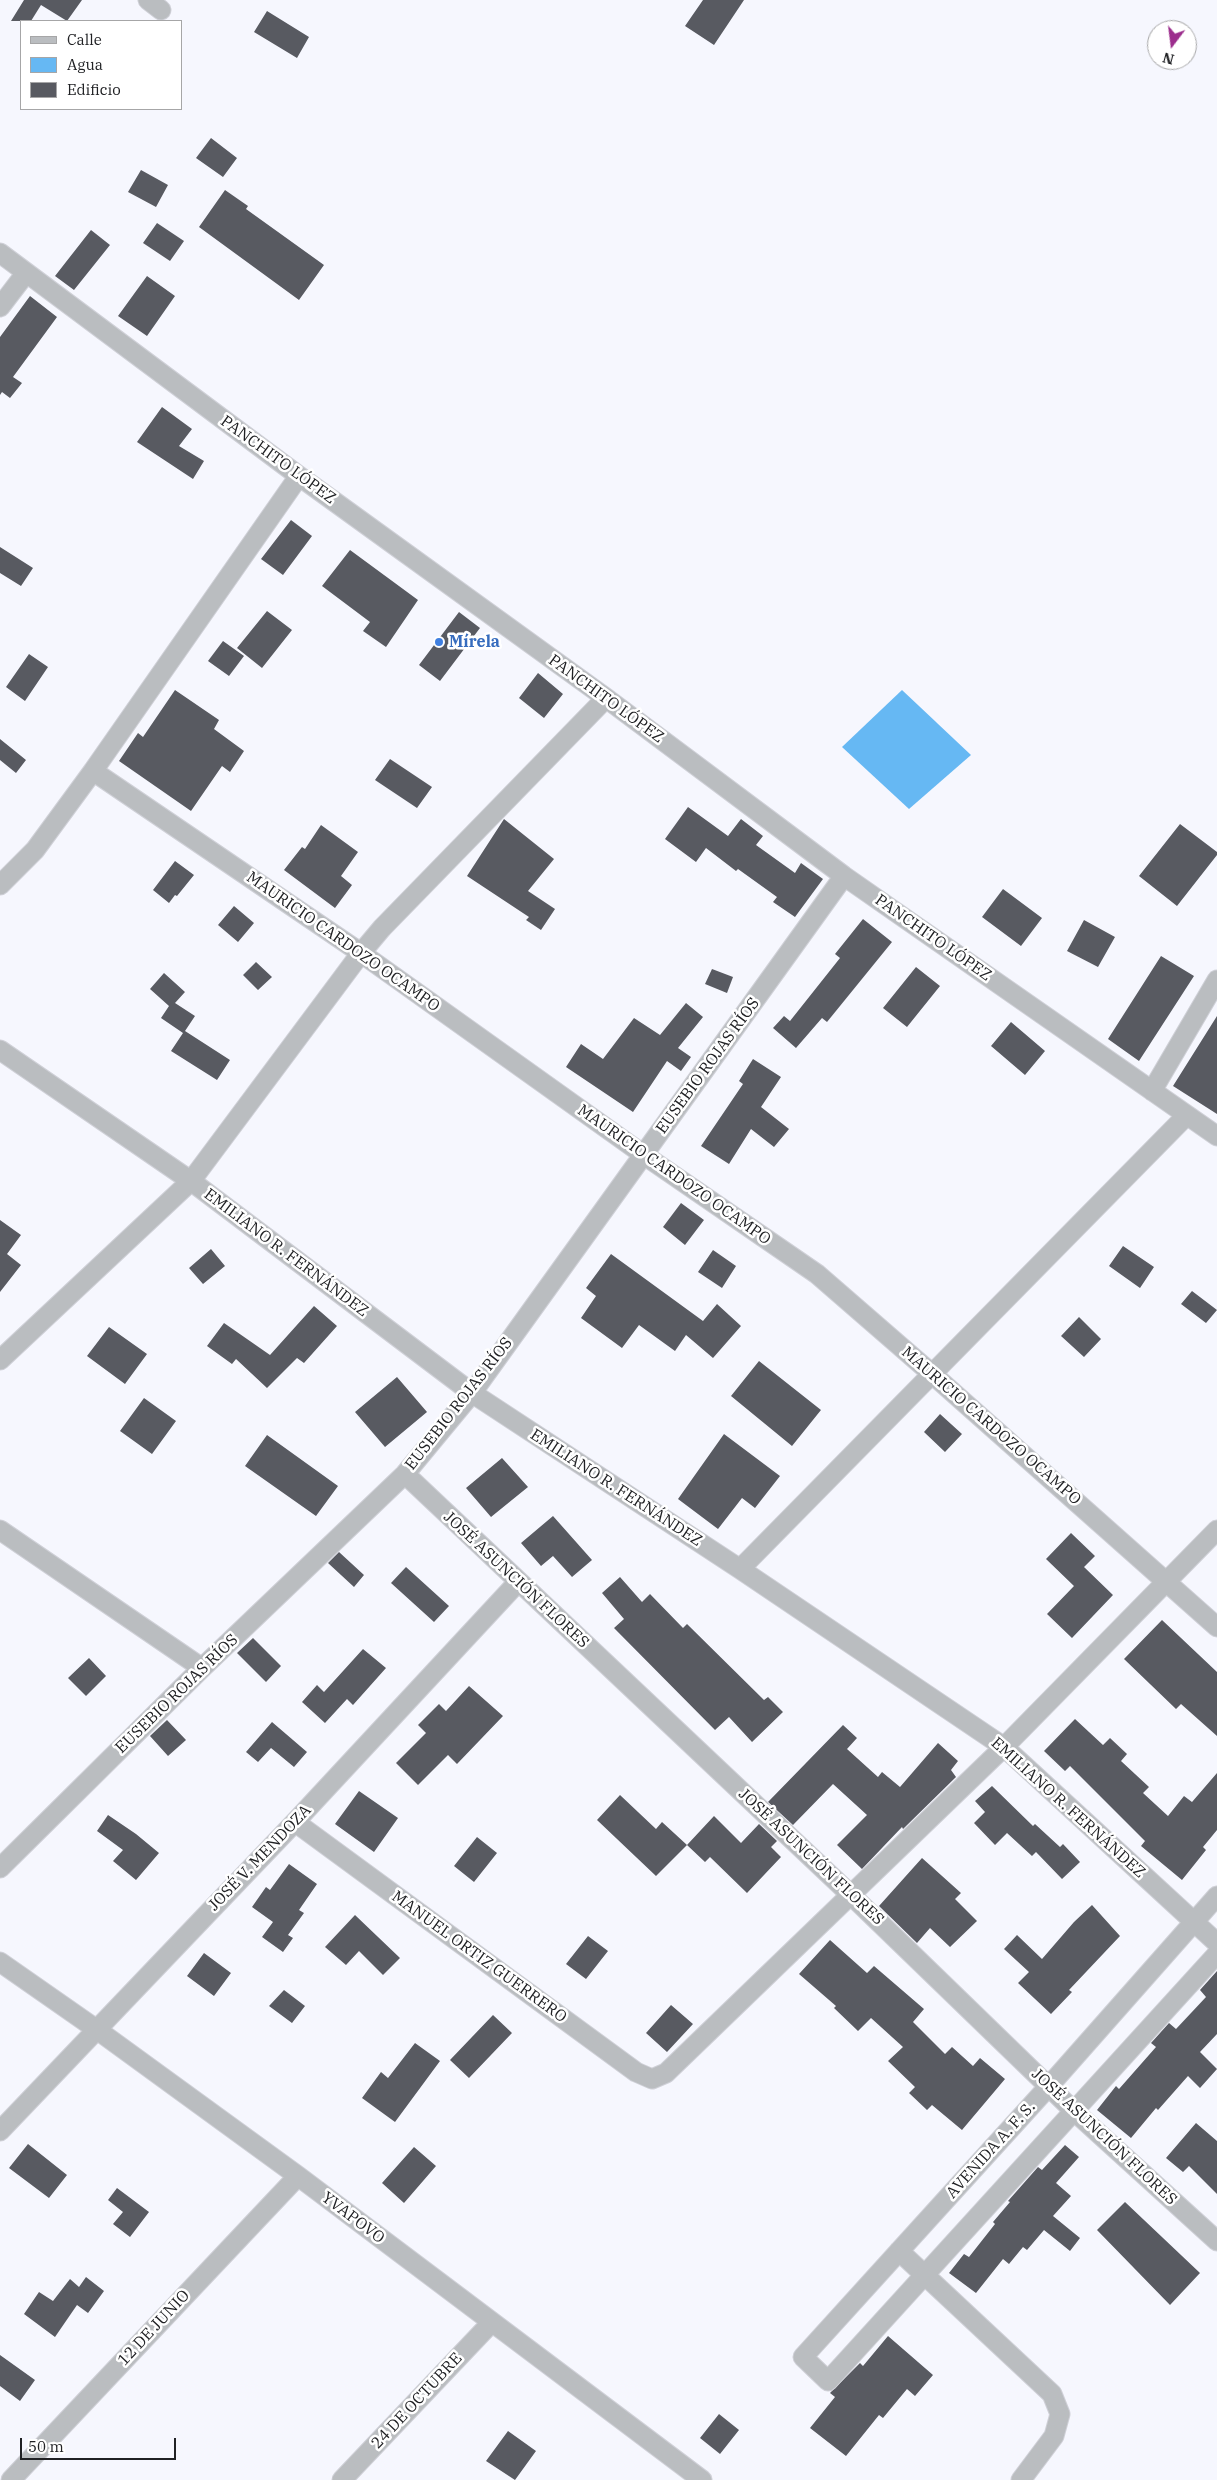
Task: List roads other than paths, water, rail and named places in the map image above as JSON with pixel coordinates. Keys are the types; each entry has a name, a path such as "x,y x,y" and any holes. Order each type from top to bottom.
{"street":[{"name":"PANCHITO LÓPEZ","path":"0,254 299,476 606,698 844,876 1217,1136"},
{"path":"0,307 26,273"},
{"path":"0,885 35,850 93,771 299,476"},
{"path":"0,1360 191,1180 361,953 382,928 606,698"},
{"name":"MAURICIO CARDOZO OCAMPO","path":"93,771 361,953 644,1155 816,1274 931,1372 1217,1627"},
{"name":"EUSEBIO ROJAS RÍOS","path":"0,1868 202,1668 405,1474 472,1393 844,876"},
{"path":"1152,1091 1217,980"},
{"name":"EMILIANO R. FERNÁNDEZ","path":"0,1050 191,1180 472,1393 740,1569 1004,1747 1217,1943"},
{"path":"740,1569 931,1372 1187,1115"},
{"name":"JOSÉ ASUNCIÓN FLORES","path":"405,1474 851,1895 1075,2112 1217,2241"},
{"path":"0,1530 202,1668"},
{"path":"851,1895 1004,1747 1217,1530"},
{"name":"JOSÉ V. MENDOZA","path":"0,2132 295,1822 518,1582"},
{"name":"MANUEL ORTIZ GUERRERO","path":"295,1822 636,2072 652,2079 666,2072 851,1895"},
{"name":"AVENIDA A. F. S.","path":"925,2276 828,2381 803,2357 1049,2086 1217,1896"},
{"path":"925,2276 1217,1954"},
{"name":"YVAPOVO","path":"0,1962 96,2029 298,2176 702,2480"},
{"name":"12 DE JUNIO","path":"11,2480 298,2176"},
{"path":"899,2252 1052,2394 1060,2414 1054,2436 1021,2480"},
{"name":"24 DE OCTUBRE","path":"342,2480 492,2322"}],"water":[{"path":"902,690 971,755 909,809 842,747"}],"place":[{"name":"Mírela","path":"439,642"}]}
